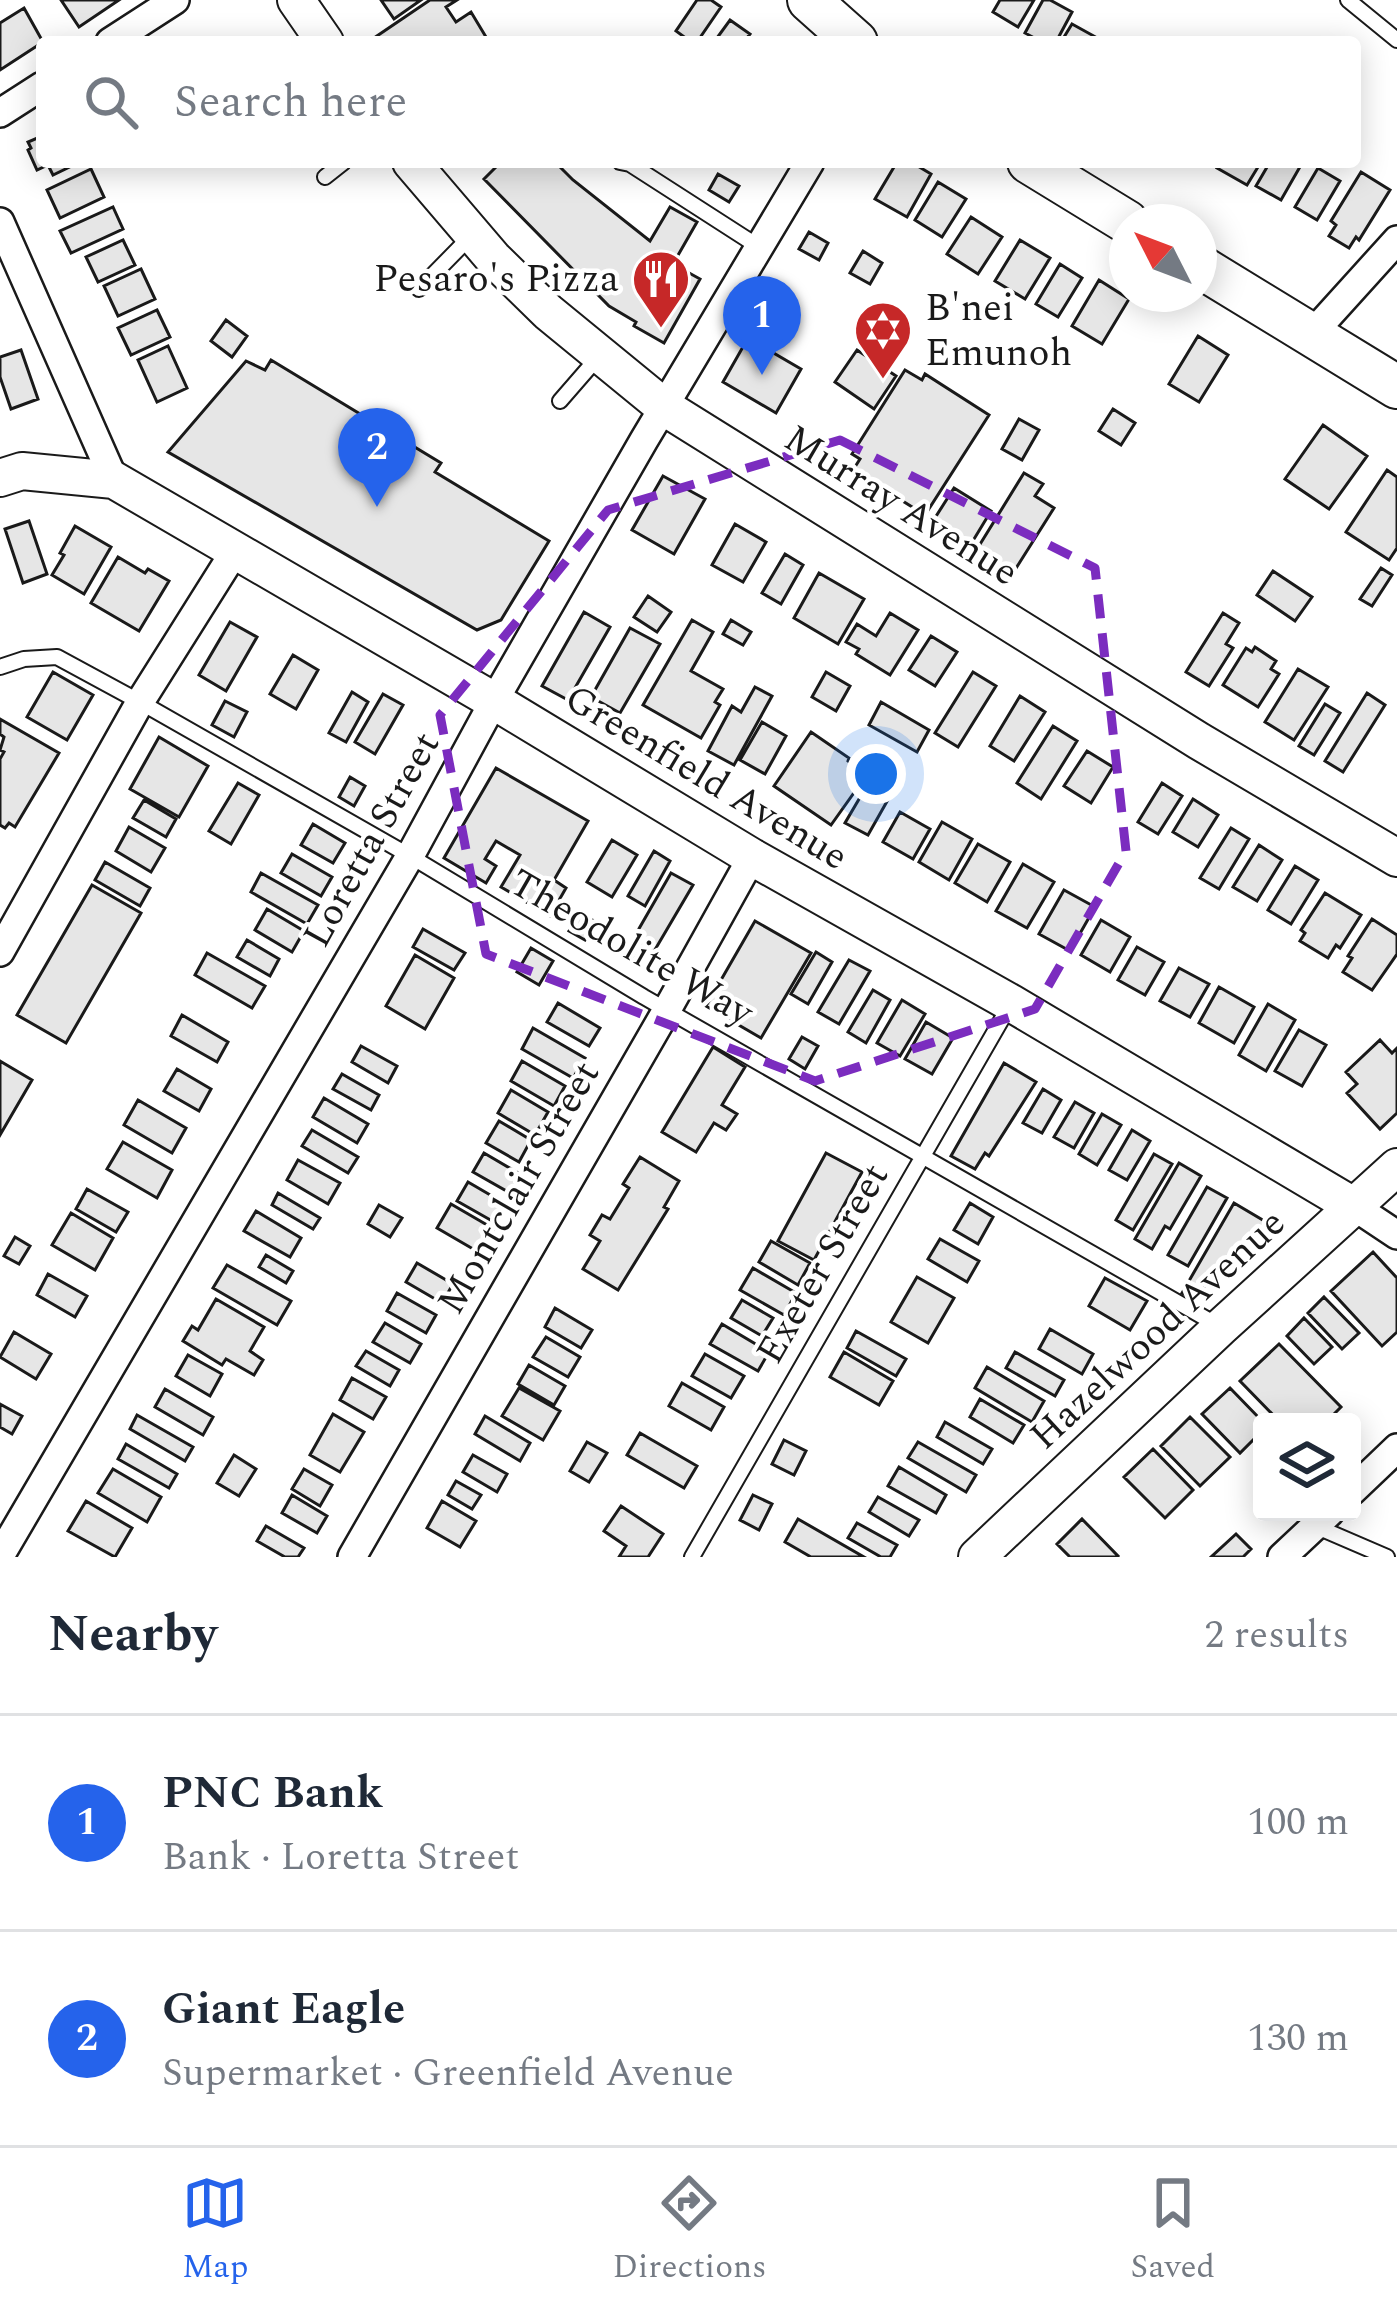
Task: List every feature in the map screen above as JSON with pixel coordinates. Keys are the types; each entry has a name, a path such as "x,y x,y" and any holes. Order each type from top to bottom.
{"main road":[{"path":"296,0 321,36"},
{"path":"808,0 849,36"},
{"name":"Murray Avenue","path":"416,168 472,235 548,312 664,406 1199,741 1397,858"},
{"path":"1039,168 1109,211"},
{"path":"1217,277 1397,387"},
{"name":"Greenfield Avenue","path":"0,478 22,471 114,480 1355,1208"},
{"name":"Hazelwood Avenue","path":"977,1557 1220,1327 1392,1180"}],"street":[{"path":"119,36 175,0"},
{"path":"0,113 36,90"},
{"name":"Loretta Street","path":"0,1556 410,856 664,406 807,168"},
{"path":"0,222 114,480"},
{"path":"1311,335 1397,240"},
{"path":"1,948 140,702 235,551"},
{"name":"Montclair Street","path":"352,1557 752,857"},
{"path":"1355,1208 1397,1235"},
{"path":"1361,1482 1397,1448"},
{"path":"1282,1557 1320,1521"}],"lane":[{"path":"1348,0 1397,40"},
{"path":"326,177 337,168"},
{"path":"636,168 761,248"},
{"path":"419,290 472,235"},
{"path":"560,401 600,355"},
{"name":"Theodolite Way","path":"0,667 24,659 57,657 410,856 644,997 1220,1327"},
{"name":"Exeter Street","path":"692,1557 1011,1003"},
{"path":"1325,1521 1387,1557"}],"highlighted area":[{"path":"840,440 1095,568 1126,851 1035,1009 815,1081 486,954 440,715 608,510"}],"building":[{"path":"61,0 119,0 79,27"},
{"path":"381,0 421,0 394,19"},
{"path":"430,0 457,0 446,7 456,22 471,12 485,36 377,36"},
{"path":"697,0 711,0 721,7 701,36 676,31"},
{"path":"1000,0 1034,0 1018,27 993,12"},
{"path":"1043,0 1072,12 1059,36 1025,33"},
{"path":"24,8 40,36 36,47 0,70 0,23"},
{"path":"730,20 750,34 748,36 718,36"},
{"path":"1072,24 1094,36 1065,36"},
{"path":"36,139 36,168 28,150 28,142"},
{"path":"495,168 561,168 650,241 670,207 697,222 673,264 700,279 664,343 609,306 484,179"},
{"path":"893,168 921,168 931,174 907,217 875,199"},
{"path":"1217,168 1257,168 1247,185"},
{"path":"1266,168 1299,168 1281,200 1256,186"},
{"path":"1318,168 1340,181 1317,220 1295,207"},
{"path":"91,169 104,197 60,218 47,190"},
{"path":"1361,172 1390,190 1349,248 1329,236 1336,225 1331,221"},
{"path":"718,174 739,186 729,202 709,190"},
{"path":"938,182 966,199 942,237 915,220"},
{"path":"113,207 123,229 71,253 60,231"},
{"path":"971,217 1002,237 978,274 947,254"},
{"path":"809,232 828,243 819,260 799,249"},
{"path":"123,240 135,265 98,282 86,257"},
{"path":"1020,240 1050,258 1025,299 995,281"},
{"path":"863,251 882,263 870,284 850,273"},
{"path":"1060,264 1082,278 1058,317 1036,304"},
{"path":"141,269 155,299 118,316 104,286"},
{"path":"1099,280 1109,286 1109,312 1121,312 1102,344 1072,326"},
{"path":"157,310 170,337 131,355 118,328"},
{"path":"226,320 247,336 232,357 211,341"},
{"path":"1198,336 1228,355 1199,402 1169,384"},
{"path":"748,338 801,369 776,413 723,382"},
{"path":"168,346 187,388 157,402 138,360"},
{"path":"21,350 38,399 11,409 0,377 0,357"},
{"path":"857,350 896,376 874,409 835,382"},
{"path":"271,360 441,463 435,472 549,541 501,620 477,630 168,452 246,361 265,370"},
{"path":"905,370 922,380 925,374 989,415 925,515 853,470 860,459 852,454"},
{"path":"1113,409 1135,423 1121,445 1099,431"},
{"path":"1019,419 1039,430 1022,460 1002,449"},
{"path":"1323,425 1367,456 1329,509 1285,479"},
{"path":"1387,470 1397,477 1397,548 1389,560 1346,532"},
{"path":"1024,473 1043,484 1035,496 1054,508 1013,573 974,554"},
{"path":"663,476 705,499 674,554 632,530"},
{"path":"954,488 991,511 971,544 933,521"},
{"path":"29,521 47,574 23,583 5,529"},
{"path":"735,524 766,542 743,582 712,565"},
{"path":"75,526 111,547 84,594 52,575"},
{"path":"785,554 803,565 781,604 762,593"},
{"path":"118,557 169,581 139,631 91,603"},
{"path":"1381,568 1392,575 1372,606 1360,599"},
{"path":"1273,571 1312,597 1295,621 1257,595"},
{"path":"819,573 864,599 838,644 794,618"},
{"path":"648,596 671,612 657,632 634,617"},
{"path":"584,612 610,627 568,700 542,686"},
{"path":"890,613 918,630 890,675 856,654 859,649 846,642 857,624 876,636"},
{"path":"1223,613 1239,623 1226,644 1233,648 1209,686 1186,672"},
{"path":"692,620 713,632 691,671 723,689 715,702 720,705 701,738 643,705"},
{"path":"731,620 751,632 743,645 723,634"},
{"path":"230,622 257,637 226,691 199,675"},
{"path":"630,628 660,644 620,713 591,697"},
{"path":"931,636 957,652 935,686 909,670"},
{"path":"1255,647 1276,661 1271,669 1279,674 1258,707 1223,685 1246,648 1252,652"},
{"path":"293,655 318,670 296,709 270,694"},
{"path":"1298,669 1328,687 1294,740 1265,722"},
{"path":"53,672 93,695 67,740 27,717"},
{"path":"826,672 850,686 836,711 812,697"},
{"path":"973,672 996,686 958,747 935,733"},
{"path":"755,687 772,696 734,765 708,751 732,706 741,712"},
{"path":"352,692 368,702 346,742 329,733"},
{"path":"1367,693 1385,705 1343,772 1325,761"},
{"path":"383,694 403,705 375,754 355,742"},
{"path":"1020,696 1045,712 1014,761 990,746"},
{"path":"225,701 247,712 234,737 212,725"},
{"path":"881,702 929,730 917,752 869,725"},
{"path":"1325,704 1340,713 1314,755 1299,746"},
{"path":"0,719 59,753 15,827 9,823 5,828 0,825 4,737"},
{"path":"762,722 786,736 765,774 740,760"},
{"path":"1053,726 1077,741 1041,799 1017,783"},
{"path":"811,732 849,758 857,768 854,773 863,780 831,825 774,786"},
{"path":"159,737 208,766 179,817 130,789"},
{"path":"1087,751 1113,767 1091,803 1064,786"},
{"path":"496,768 588,821 554,880 566,888 550,916 501,887 520,855 496,841 485,859 496,866 486,883 444,858"},
{"path":"350,777 365,786 354,806 339,797"},
{"path":"872,777 894,789 868,835 845,823"},
{"path":"238,783 259,795 231,844 209,831"},
{"path":"1162,783 1182,796 1158,834 1138,822"},
{"path":"1193,799 1218,815 1198,847 1173,832"},
{"path":"144,800 176,819 166,837 133,818"},
{"path":"900,812 930,829 913,859 883,842"},
{"path":"942,822 972,839 949,880 919,862"},
{"path":"313,824 345,843 333,863 301,845"},
{"path":"129,827 165,848 151,872 116,851"},
{"path":"1231,828 1249,839 1219,889 1200,878"},
{"path":"612,840 637,855 612,897 587,882"},
{"path":"978,844 1010,862 987,902 955,883"},
{"path":"1259,845 1282,860 1257,901 1233,887"},
{"path":"654,851 670,861 645,906 628,896"},
{"path":"292,854 332,877 321,896 281,873"},
{"path":"105,862 150,888 140,906 95,880"},
{"path":"1023,864 1054,882 1027,928 996,911"},
{"path":"1295,866 1318,880 1291,924 1268,910"},
{"path":"261,873 318,905 307,924 251,892"},
{"path":"671,873 693,885 646,965 625,953"},
{"path":"92,885 141,913 66,1043 17,1015"},
{"path":"1064,890 1095,907 1070,951 1039,934"},
{"path":"1325,893 1361,915 1328,958 1300,941 1305,933 1301,930"},
{"path":"267,909 304,931 292,952 255,930"},
{"path":"580,913 596,922 585,940 569,931"},
{"path":"1372,919 1397,935 1397,954 1372,990 1343,972"},
{"path":"1101,920 1130,937 1110,972 1081,955"},
{"path":"755,921 811,953 761,1038 706,1006"},
{"path":"423,929 465,953 454,970 413,947"},
{"path":"247,940 279,959 270,976 237,957"},
{"path":"1137,947 1164,962 1145,995 1118,980"},
{"path":"531,948 553,961 539,985 517,972"},
{"path":"816,952 832,962 808,1004 791,994"},
{"path":"207,953 265,986 252,1008 195,975"},
{"path":"415,955 454,978 425,1029 386,1006"},
{"path":"849,960 870,971 839,1024 818,1012"},
{"path":"1179,968 1209,984 1190,1017 1160,1001"},
{"path":"1219,987 1254,1007 1234,1043 1199,1023"},
{"path":"873,990 890,1000 866,1043 848,1032"},
{"path":"902,1000 925,1014 900,1056 877,1043"},
{"path":"558,1003 600,1028 589,1046 547,1022"},
{"path":"1268,1004 1295,1020 1266,1071 1239,1055"},
{"path":"182,1015 228,1042 217,1062 171,1036"},
{"path":"926,1022 953,1038 932,1074 905,1059"},
{"path":"533,1028 585,1058 573,1078 522,1049"},
{"path":"1299,1030 1326,1045 1302,1086 1275,1071"},
{"path":"802,1037 818,1046 805,1069 789,1059"},
{"path":"1380,1040 1392,1053 1397,1048 1397,1113 1380,1129 1347,1093 1357,1084 1346,1072"},
{"path":"361,1046 397,1066 388,1083 352,1062"},
{"path":"713,1047 745,1067 722,1105 737,1114 726,1130 714,1123 696,1152 662,1132"},
{"path":"0,1061 32,1080 0,1135"},
{"path":"522,1061 565,1086 554,1106 511,1081"},
{"path":"1004,1063 1036,1082 989,1156 985,1153 975,1169 951,1156"},
{"path":"177,1069 211,1089 199,1111 164,1091"},
{"path":"342,1074 379,1095 371,1110 333,1089"},
{"path":"1043,1089 1061,1100 1042,1133 1023,1123"},
{"path":"511,1090 548,1112 535,1135 498,1113"},
{"path":"324,1098 368,1124 357,1143 313,1117"},
{"path":"138,1100 186,1128 172,1153 124,1125"},
{"path":"1075,1102 1094,1113 1074,1148 1054,1137"},
{"path":"1102,1114 1121,1125 1097,1165 1079,1154"},
{"path":"499,1121 531,1140 519,1162 486,1143"},
{"path":"312,1130 358,1157 348,1173 302,1146"},
{"path":"1132,1130 1150,1141 1127,1180 1109,1170"},
{"path":"123,1142 172,1170 157,1198 107,1169"},
{"path":"484,1153 520,1174 510,1193 473,1172"},
{"path":"826,1153 862,1172 814,1260 778,1241"},
{"path":"1154,1154 1172,1164 1133,1230 1116,1220"},
{"path":"640,1157 679,1181 664,1207 668,1209 618,1290 583,1269 600,1241 590,1235 602,1215 610,1219 629,1188 623,1184"},
{"path":"298,1160 340,1183 328,1204 287,1180"},
{"path":"1179,1163 1201,1176 1170,1229 1165,1226 1152,1249 1135,1239"},
{"path":"468,1182 504,1203 494,1222 457,1201"},
{"path":"1207,1187 1227,1198 1188,1266 1168,1255"},
{"path":"87,1189 128,1212 116,1232 76,1209"},
{"path":"278,1193 320,1218 313,1229 272,1205"},
{"path":"970,1203 993,1217 978,1244 954,1230"},
{"path":"1234,1203 1278,1229 1192,1298 1182,1293"},
{"path":"451,1204 494,1229 480,1253 437,1228"},
{"path":"379,1205 402,1218 390,1237 368,1224"},
{"path":"256,1211 301,1238 290,1257 244,1231"},
{"path":"71,1213 113,1238 95,1270 52,1245"},
{"path":"15,1237 30,1246 19,1264 4,1256"},
{"path":"940,1239 979,1261 967,1282 928,1259"},
{"path":"771,1241 810,1263 798,1285 759,1262"},
{"path":"1373,1252 1397,1278 1397,1332 1382,1346 1331,1291"},
{"path":"266,1255 293,1271 286,1283 259,1267"},
{"path":"417,1263 453,1284 442,1303 406,1282"},
{"path":"227,1265 291,1301 277,1325 213,1288"},
{"path":"753,1268 796,1293 784,1315 740,1290"},
{"path":"48,1274 87,1296 75,1317 37,1295"},
{"path":"917,1277 954,1298 928,1343 891,1322"},
{"path":"1105,1278 1147,1301 1130,1330 1089,1306"},
{"path":"397,1293 436,1315 426,1333 387,1311"},
{"path":"1324,1297 1359,1333 1342,1349 1308,1313"},
{"path":"216,1299 264,1327 250,1351 263,1360 254,1375 226,1359 222,1365 183,1341 192,1326 198,1330"},
{"path":"742,1300 773,1318 762,1336 731,1318"},
{"path":"555,1308 592,1330 581,1348 545,1327"},
{"path":"1304,1318 1332,1347 1314,1364 1287,1336"},
{"path":"385,1323 421,1344 410,1363 373,1342"},
{"path":"722,1324 769,1352 758,1371 710,1344"},
{"path":"1050,1329 1093,1354 1082,1374 1039,1349"},
{"path":"856,1331 906,1359 896,1376 847,1348"},
{"path":"14,1332 51,1354 36,1379 0,1357"},
{"path":"546,1337 580,1357 568,1377 533,1357"},
{"path":"1279,1344 1341,1407 1335,1413 1271,1413 1240,1381"},
{"path":"366,1351 399,1370 390,1386 356,1366"},
{"path":"844,1352 893,1381 879,1405 830,1377"},
{"path":"1015,1352 1064,1380 1055,1396 1006,1368"},
{"path":"705,1354 744,1376 731,1398 692,1376"},
{"path":"188,1355 222,1374 210,1396 176,1376"},
{"path":"529,1365 565,1386 554,1405 518,1384"},
{"path":"987,1367 1044,1401 1032,1422 975,1388"},
{"path":"352,1378 386,1397 373,1419 340,1400"},
{"path":"682,1383 724,1407 711,1430 669,1406"},
{"path":"519,1388 560,1411 543,1440 502,1416"},
{"path":"1230,1388 1254,1413 1253,1440 1240,1453 1202,1414"},
{"path":"165,1389 213,1417 203,1435 155,1407"},
{"path":"980,1399 1024,1425 1013,1443 970,1417"},
{"path":"0,1404 22,1416 12,1434 0,1427"},
{"path":"333,1414 364,1432 340,1472 310,1455"},
{"path":"137,1415 193,1447 185,1461 130,1429"},
{"path":"485,1416 530,1443 520,1461 475,1434"},
{"path":"1190,1417 1230,1457 1200,1486 1161,1446"},
{"path":"945,1422 992,1449 983,1464 937,1437"},
{"path":"640,1433 697,1466 684,1488 627,1455"},
{"path":"784,1440 806,1451 794,1475 772,1464"},
{"path":"587,1442 607,1453 589,1482 570,1471"},
{"path":"918,1442 976,1475 966,1492 908,1458"},
{"path":"126,1444 177,1474 169,1488 118,1459"},
{"path":"1153,1449 1193,1490 1165,1518 1124,1477"},
{"path":"234,1455 256,1469 239,1496 217,1483"},
{"path":"473,1455 507,1474 497,1492 463,1472"},
{"path":"899,1467 946,1495 936,1513 888,1486"},
{"path":"113,1469 161,1497 147,1522 98,1493"},
{"path":"304,1469 332,1485 320,1506 292,1489"},
{"path":"456,1481 481,1495 472,1509 448,1495"},
{"path":"292,1495 327,1516 317,1533 282,1513"},
{"path":"753,1495 772,1504 759,1530 740,1520"},
{"path":"878,1497 919,1520 909,1536 869,1512"},
{"path":"86,1501 132,1528 115,1557 68,1531"},
{"path":"442,1501 476,1521 460,1547 427,1528"},
{"path":"621,1506 663,1534 648,1557 619,1557 626,1546 604,1531"},
{"path":"798,1519 864,1557 811,1557 785,1542"},
{"path":"1082,1519 1117,1557 1070,1557 1057,1544"},
{"path":"857,1523 897,1545 890,1557 881,1557 848,1538"},
{"path":"266,1526 304,1548 298,1557 285,1557 257,1541"},
{"path":"1236,1534 1251,1549 1243,1557 1211,1557"}],"place":[{"name":"Pesaro's Pizza","path":"661,330"},
{"name":"PNC Bank","path":"762,375"},
{"name":"B'nei Emunoh","path":"883,381"},
{"name":"Giant Eagle","path":"377,507"}]}
